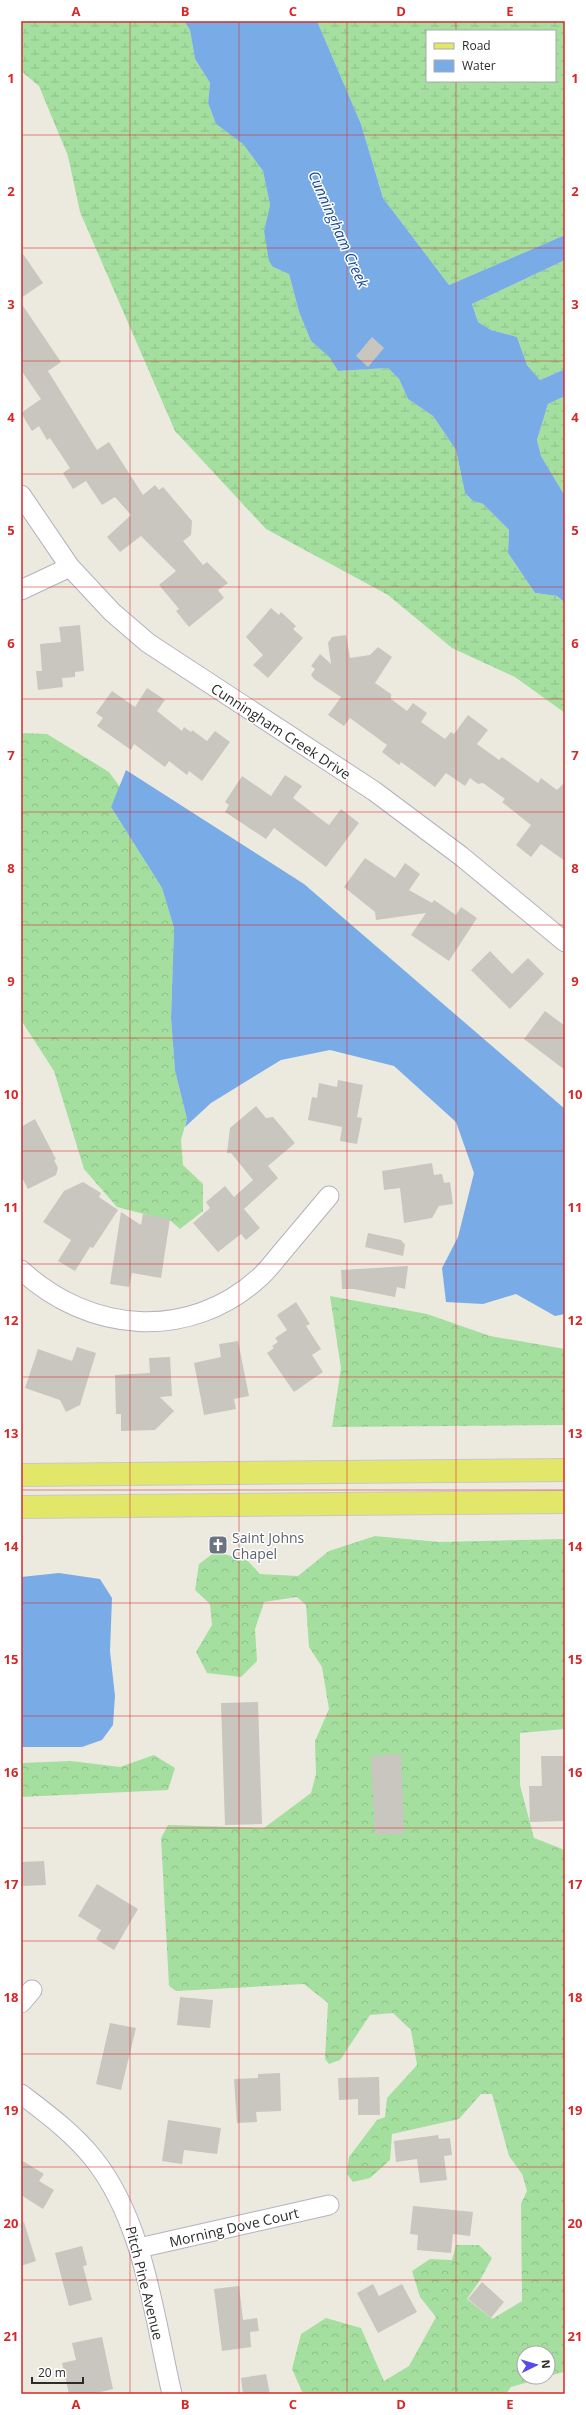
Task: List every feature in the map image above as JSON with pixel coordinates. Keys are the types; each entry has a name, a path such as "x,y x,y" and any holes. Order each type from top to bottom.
{"main road":[{"path":"21,1475 565,1470"},
{"path":"280,1504 282,1472"},
{"path":"21,1507 565,1502"}],"street":[{"name":"Cunningham Creek Drive","path":"21,496 70,567 112,612 148,643 374,791 461,856 565,942"},
{"path":"21,590 70,567"},
{"path":"21,1270 59,1299 86,1312 134,1322 186,1318 211,1309 235,1297 261,1277 329,1196"},
{"name":"Pitch Pine Avenue","path":"21,2094 78,2141 93,2158 123,2204 138,2248 172,2394"},
{"name":"Morning Dove Court","path":"138,2248 329,2205"}],"green space":[{"path":"21,21 184,21 190,30 195,59 210,83 208,103 216,124 243,144 263,171 270,205 264,231 273,267 289,274 299,312 311,341 330,358 338,371 388,368 399,379 408,399 433,416 456,450 465,493 473,501 483,504 509,530 508,553 535,593 557,596 565,603 565,713 515,677 452,648 388,595 266,529 175,431 80,212 68,156 39,86 21,71"},
{"path":"317,21 565,21 565,235 449,285 383,198 361,124"},
{"path":"565,260 565,369 540,380 527,365 517,337 491,330 478,322 472,304"},
{"path":"565,396 565,496 541,456 537,440 548,404"},
{"path":"21,733 47,734 109,772 120,787 111,807 162,888 174,928 171,1018 175,1071 187,1119 181,1140 183,1165 203,1184 203,1211 180,1229 171,1221 117,1207 84,1169 54,1071 21,1020"},
{"path":"330,1296 427,1314 490,1336 565,1349 565,1425 332,1427 341,1368"},
{"path":"375,1536 439,1542 565,1539 565,1729 520,1733 520,1785 534,1838 565,1850 565,2375 564,2372 556,2374 556,2345 516,2345 516,2385 518,2385 511,2387 506,2394 303,2394 292,2369 301,2334 326,2318 361,2328 384,2381 409,2366 436,2317 420,2297 412,2271 430,2259 452,2260 456,2245 479,2245 492,2258 480,2280 467,2299 492,2319 522,2301 521,2204 527,2191 522,2174 509,2156 492,2094 481,2094 459,2119 392,2134 390,2160 370,2178 353,2182 347,2174 349,2157 377,2120 385,2117 387,2098 417,2065 411,2030 393,2013 370,2015 340,2060 329,2064 325,2059 328,2003 304,1984 176,1991 169,1986 161,1838 168,1825 264,1828 311,1793 316,1774 315,1741 329,1709 322,1667 309,1647 306,1605 297,1597 264,1602 255,1629 257,1661 241,1677 207,1673 196,1652 212,1625 210,1604 195,1590 199,1564 215,1552 247,1560 260,1574 298,1576 329,1551"},
{"path":"154,1755 175,1768 168,1790 21,1797 21,1763 71,1761 120,1767"}],"water":[{"name":"Cunningham Creek","path":"184,21 317,21 361,124 383,198 449,285 565,235 565,260 472,304 478,322 491,330 517,337 527,365 540,380 565,369 565,396 548,404 537,440 541,456 565,496 565,603 557,596 535,593 508,553 509,530 483,504 473,501 465,493 456,450 433,416 408,399 399,379 388,368 338,371 330,358 311,341 299,312 289,274 273,267 269,261 264,231 270,205 263,171 243,144 216,124 208,103 210,83 195,59 190,30"},
{"path":"126,770 304,884 565,1109 565,1314 555,1316 516,1294 483,1304 446,1302 442,1268 458,1237 474,1173 456,1122 394,1066 330,1050 281,1060 211,1103 185,1127 187,1119 175,1071 171,1018 174,928 162,888 111,807"},
{"path":"59,1573 100,1579 112,1598 110,1651 115,1696 113,1725 102,1740 82,1747 21,1747 21,1577"}],"building":[{"path":"21,251 43,283 21,298"},
{"path":"21,303 61,362 48,371 97,450 109,442 143,495 155,485 159,490 163,487 192,521 191,535 183,541 203,565 207,562 228,583 218,590 224,598 189,627 176,611 179,609 159,585 176,571 141,536 120,552 107,537 131,515 115,497 102,505 86,481 73,489 63,473 70,468 50,438 47,440 39,426 32,431 21,413 41,399 21,370"},
{"path":"372,337 384,348 368,367 356,356"},
{"path":"271,608 279,615 281,612 296,626 293,629 303,638 268,678 253,665 263,655 246,637"},
{"path":"80,625 84,671 75,672 75,677 62,678 63,687 38,690 36,671 42,671 40,644 61,642 59,627"},
{"path":"346,635 350,658 370,655 378,647 392,657 375,683 391,694 391,699 407,711 413,703 427,713 421,722 445,739 451,732 454,734 468,715 488,730 477,744 499,760 502,757 538,783 541,778 557,790 565,782 565,861 541,844 531,857 516,845 531,825 502,802 505,799 483,783 478,784 470,778 465,786 446,773 435,787 401,762 399,765 382,752 387,745 350,718 344,726 328,715 341,697 314,679 311,675 315,669 311,666 320,654 331,664 328,643 332,637"},
{"path":"147,688 165,700 157,711 182,731 184,727 191,732 192,730 207,741 215,731 230,742 202,781 189,771 187,775 169,761 165,767 134,744 131,750 97,726 103,718 96,713 112,691 135,707"},
{"path":"285,775 302,786 293,798 329,825 341,809 359,823 326,867 274,828 266,839 225,812 229,805 225,802 242,776 271,796"},
{"path":"365,858 395,878 405,863 420,874 409,890 432,903 434,900 456,915 461,907 477,918 449,961 411,935 426,913 376,920 375,912 344,887"},
{"path":"490,951 512,974 528,958 544,974 510,1009 471,970"},
{"path":"545,1011 565,1026 565,1070 524,1039"},
{"path":"338,1080 363,1085 357,1117 362,1118 357,1144 340,1141 342,1127 308,1120 312,1097 317,1098 319,1083 337,1087"},
{"path":"256,1106 266,1118 273,1117 295,1143 268,1166 278,1178 244,1209 260,1228 246,1240 241,1234 218,1252 193,1223 210,1208 206,1202 225,1186 234,1197 253,1180 231,1153 227,1153 230,1128"},
{"path":"35,1119 56,1159 54,1160 58,1168 56,1175 28,1189 21,1176 21,1127"},
{"path":"432,1163 434,1175 442,1174 444,1183 450,1182 453,1204 439,1206 432,1218 404,1223 400,1188 384,1190 382,1171"},
{"path":"83,1182 101,1193 99,1197 118,1210 93,1248 90,1247 75,1271 58,1261 71,1240 43,1222 64,1191"},
{"path":"121,1212 141,1225 143,1214 170,1219 161,1278 132,1273 129,1287 110,1284"},
{"path":"368,1233 401,1240 405,1245 403,1256 365,1247"},
{"path":"408,1266 405,1289 397,1287 395,1297 354,1289 342,1289 341,1270"},
{"path":"296,1302 310,1324 306,1326 321,1349 312,1355 323,1372 294,1392 267,1353 274,1348 272,1346 278,1342 275,1338 287,1330 277,1315"},
{"path":"238,1341 249,1396 234,1399 236,1409 204,1415 194,1363 221,1357 219,1344"},
{"path":"77,1347 96,1353 80,1405 66,1412 60,1400 25,1388 38,1349 72,1361"},
{"path":"170,1357 172,1396 160,1397 174,1411 155,1430 121,1431 121,1414 116,1414 115,1375 150,1373 149,1358"},
{"path":"258,1702 262,1824 225,1825 221,1703"},
{"path":"401,1754 404,1834 375,1835 371,1756"},
{"path":"541,1756 565,1756 565,1821 530,1822 529,1786 542,1786"},
{"path":"44,1861 46,1885 21,1886 21,1862"},
{"path":"97,1884 138,1909 114,1950 96,1939 101,1930 78,1916"},
{"path":"180,1997 213,2000 210,2028 177,2025"},
{"path":"110,2023 136,2028 121,2090 96,2084"},
{"path":"280,2073 281,2111 256,2112 257,2122 237,2123 234,2079 258,2078 258,2074"},
{"path":"379,2077 380,2115 358,2115 358,2099 339,2100 338,2078"},
{"path":"168,2120 221,2128 217,2154 184,2150 182,2164 162,2161"},
{"path":"438,2135 439,2139 450,2138 452,2155 444,2156 447,2180 420,2183 417,2159 396,2162 394,2141"},
{"path":"21,2160 44,2174 39,2181 54,2190 43,2209 21,2195"},
{"path":"413,2206 473,2212 470,2236 453,2234 451,2253 417,2250 418,2235 410,2234"},
{"path":"21,2222 24,2222 36,2261 21,2266"},
{"path":"82,2246 87,2265 83,2266 92,2300 69,2306 55,2253"},
{"path":"482,2282 504,2302 491,2318 468,2299"},
{"path":"373,2284 379,2296 402,2284 417,2312 378,2333 357,2293"},
{"path":"239,2286 243,2320 257,2318 259,2331 250,2332 251,2347 222,2351 214,2289"},
{"path":"102,2337 113,2389 92,2394 69,2394 62,2363 76,2360 72,2343"},
{"path":"266,2374 270,2394 243,2394 241,2378"}],"place":[{"name":"Saint Johns Chapel","path":"218,1545"}]}
